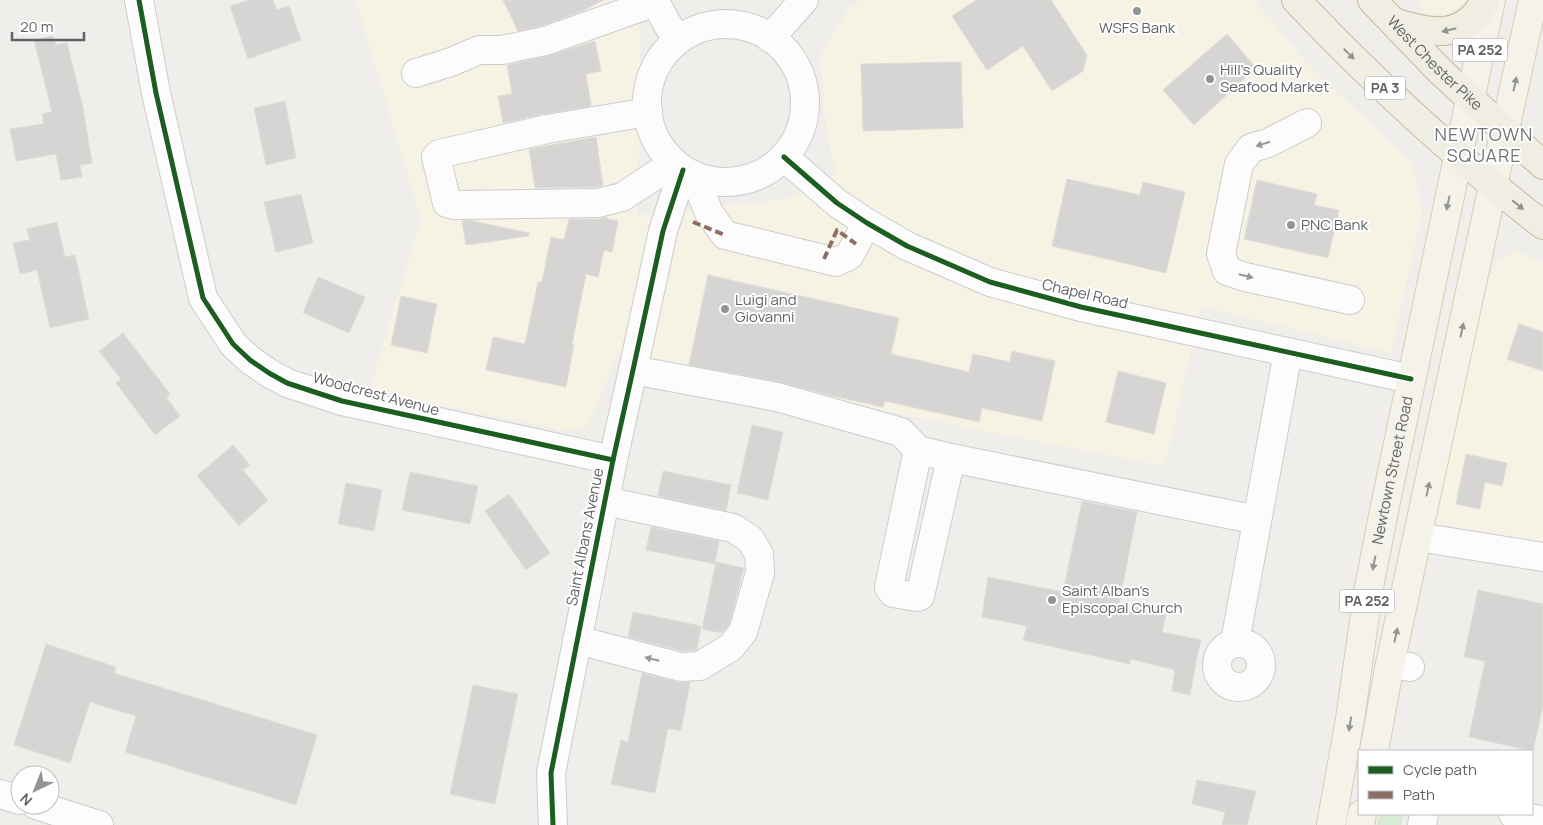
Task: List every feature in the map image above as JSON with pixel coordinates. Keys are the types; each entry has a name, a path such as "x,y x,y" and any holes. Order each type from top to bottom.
{"highway":[{"name":"PA 3","path":"1296,0 1360,66 1458,155 1543,225"},
{"name":"West Chester Pike","path":"1372,0 1470,99 1543,165"},
{"path":"1391,20 1426,31 1442,32 1455,30 1473,18 1485,0"}],"main road":[{"name":"Newtown Street Road","path":"1331,825 1350,719 1369,587 1491,0"},
{"name":"PA 252","path":"1374,750 1400,666 1418,537 1451,415 1493,185 1533,0"}],"street":[{"name":"Woodcrest Avenue","path":"139,0 156,93 203,298 233,344 250,360 287,383 342,401 613,460"},
{"path":"770,38 804,0"},
{"path":"416,72 451,62 479,50 502,50 545,41 654,1 677,41"},
{"path":"648,112 547,129 439,154 436,157 447,202 454,205 598,203 622,197 684,169 716,181 741,182 768,171 784,157 796,139 802,124 805,109 801,78 784,51 770,38 741,26 727,24 706,26 691,32 677,41 663,56 654,71 648,91 648,112 654,135 659,145 684,169 709,213 725,235 836,262 849,256 867,223"},
{"path":"1307,123 1268,143 1252,148 1239,164 1221,254 1227,271 1245,277 1350,300"},
{"name":"Chapel Road","path":"784,157 837,203 867,223 907,246 990,282 1081,307 1411,378"},
{"name":"Saint Albans Avenue","path":"553,825 551,773 577,640 613,460 663,231 684,169"},
{"path":"1235,642 1288,352"},
{"path":"633,370 777,397 902,432 918,450 951,458 1257,520"},
{"path":"918,450 889,587 893,593 920,596 951,458"},
{"path":"577,640 681,666 700,666 731,647 743,632 760,573 759,554 750,539 733,528 605,501"},
{"path":"1418,537 1536,550"},
{"path":"60,813 99,825"},
{"path":"1516,815 1543,821"}],"shaded area":[{"path":"356,0 625,0 640,28 638,215 787,199 836,174 827,135 820,55 849,8 861,0 1254,0 1306,62 1413,165 1422,212 1391,353 1201,306 1165,466 617,355 588,426 567,431 369,391 421,220"},
{"path":"1416,0 1467,0 1448,14 1427,14"},
{"path":"1515,250 1543,263 1543,548 1521,541 1435,523 1486,282 1497,264"}],"green space":[{"path":"1379,815 1403,815 1401,825 1377,825"}],"building":[{"path":"248,0 273,0 277,10 289,6 301,40 248,59 230,6"},
{"path":"503,0 604,0 582,11 541,26 518,31"},
{"path":"976,0 1051,0 1087,55 1083,71 1052,91 1023,46 987,70 952,16"},
{"name":"Hill's Quality Seafood Market","path":"1227,34 1256,68 1194,125 1163,90"},
{"path":"53,36 56,45 67,43 83,108 92,163 80,165 82,177 61,180 56,154 16,161 10,129 44,124 42,114 52,112 34,40"},
{"path":"595,41 601,71 586,74 591,106 503,123 498,96 512,94 507,65 548,56"},
{"path":"961,62 963,128 863,131 861,64"},
{"path":"285,101 296,158 266,165 254,108"},
{"path":"596,137 603,186 535,188 529,149"},
{"path":"1067,179 1140,195 1143,182 1185,192 1166,273 1052,246"},
{"name":"PNC Bank","path":"1257,180 1317,194 1314,205 1339,210 1328,258 1244,239"},
{"path":"301,194 313,243 276,252 264,202"},
{"path":"607,217 607,219 618,221 612,252 604,250 598,277 586,274 572,344 574,345 566,387 486,370 493,337 525,344 538,282 542,282 551,237 564,240 569,219 598,219"},
{"path":"468,220 529,233 529,236 466,245 462,221"},
{"path":"57,222 65,257 75,255 89,319 50,328 37,270 20,274 13,243 30,240 27,229"},
{"path":"708,275 899,318 891,354 969,372 973,354 1010,362 1012,351 1055,361 1042,421 982,408 979,422 885,401 883,407 780,382 689,365"},
{"path":"318,277 365,297 349,333 303,313"},
{"path":"401,296 437,304 427,353 391,345"},
{"path":"1519,324 1543,332 1543,371 1507,359"},
{"path":"123,333 170,394 166,397 180,416 155,435 116,383 121,379 99,351"},
{"path":"1118,371 1166,383 1154,434 1106,422"},
{"path":"752,425 783,432 768,500 737,493"},
{"path":"233,445 250,465 243,470 268,500 239,526 197,476"},
{"path":"1466,454 1507,463 1502,486 1485,482 1480,509 1456,504"},
{"path":"663,471 731,485 726,511 658,496"},
{"path":"410,472 478,486 470,524 402,510"},
{"path":"346,483 382,490 374,531 338,524"},
{"path":"509,494 550,553 526,570 485,511"},
{"name":"Saint Alban's Episcopal Church","path":"1082,501 1137,512 1119,603 1166,615 1162,632 1201,640 1190,695 1172,691 1175,670 1130,659 1130,664 1023,640 1027,626 982,617 988,577 1063,592"},
{"path":"651,527 719,541 715,564 646,550"},
{"path":"716,562 744,568 729,625 722,633 702,629"},
{"path":"1478,590 1543,604 1543,705 1533,751 1469,737 1485,661 1464,657"},
{"path":"633,612 701,626 697,650 683,651 628,637"},
{"path":"46,644 116,667 114,673 317,735 296,805 125,752 136,716 90,702 70,763 14,745"},
{"path":"642,673 677,682 690,682 681,731 668,728 655,793 611,784 621,740 628,742"},
{"path":"473,685 518,694 495,804 450,794"},
{"path":"1197,780 1256,791 1247,825 1222,825 1225,812 1192,804"}],"marked path":[{"path":"693,222 725,235"},
{"path":"824,259 837,230 856,244"}],"cycle path":[{"path":"139,0 156,93 203,298 233,344 250,360 287,383 342,401 613,460"},
{"path":"784,157 837,203 867,223 907,246 990,282 1081,307 1411,379"},
{"path":"553,825 551,773 613,460 663,231 683,170"}],"place":[{"name":"WSFS Bank","path":"1137,11"},
{"name":"Hill's Quality Seafood Market","path":"1210,79"},
{"name":"PNC Bank","path":"1291,225"},
{"name":"Luigi and Giovanni","path":"725,309"},
{"name":"Saint Alban's Episcopal Church","path":"1052,600"}],"district":[{"name":"NEWTOWN SQUARE","path":"1484,145"}]}
